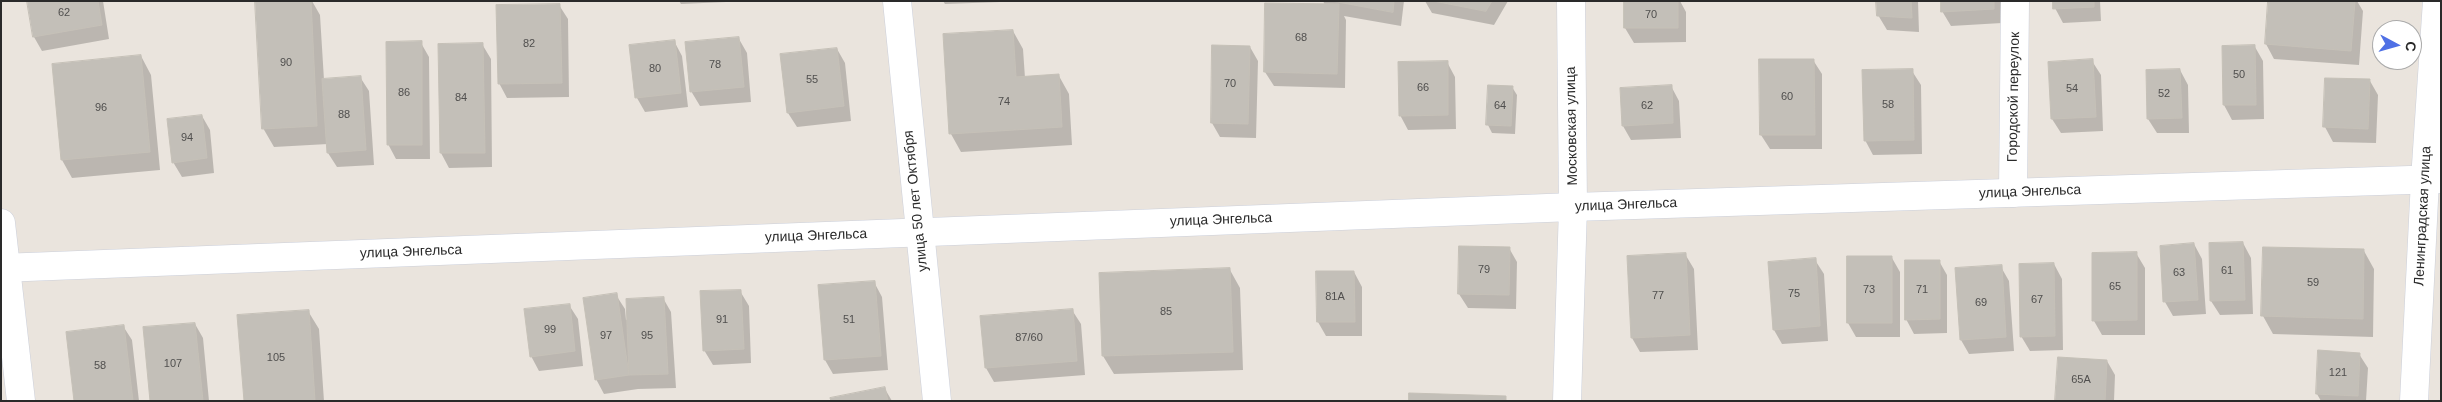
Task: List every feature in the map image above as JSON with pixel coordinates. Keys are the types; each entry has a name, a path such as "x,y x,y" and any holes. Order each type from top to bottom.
{"main road":[{"name":"улица 50 лет Октября","path":"897,1 937,401"},
{"name":"Московская улица","path":"1567,401 1573,207 1571,1"},
{"name":"Городской переулок","path":"2013,193 2015,1"},
{"name":"Ленинградская улица","path":"2414,401 2433,180 2437,1"},
{"name":"улица Энгельса","path":"4,268 1573,207 2433,180"},
{"path":"1,222 4,268 21,401"}],"building":[{"path":"27,1 98,1 102,25 33,37"},
{"path":"255,1 311,1 317,126 262,129"},
{"path":"1333,1 1394,1 1393,12"},
{"path":"1434,1 1492,1 1486,11"},
{"path":"1624,1 1678,1 1678,28 1624,28"},
{"path":"1876,1 1911,1 1912,18 1877,16"},
{"path":"1941,1 1994,1 1994,9 1941,12"},
{"path":"2053,1 2094,1 2094,7 2053,9"},
{"path":"2268,1 2355,1 2351,51 2265,44"},
{"path":"1265,3 1339,4 1337,74 1264,72"},
{"path":"560,4 562,83 498,84 496,5"},
{"path":"1013,30 1016,77 1059,74 1062,127 949,134 943,34"},
{"path":"739,37 744,87 690,92 685,42"},
{"path":"675,40 681,93 635,98 629,45"},
{"path":"422,41 422,145 387,145 386,42"},
{"path":"483,43 485,153 440,153 438,44"},
{"path":"1212,45 1250,46 1248,124 1211,123"},
{"path":"2255,45 2256,105 2223,105 2222,46"},
{"path":"837,48 844,106 787,113 780,54"},
{"path":"141,55 150,152 61,160 52,64"},
{"path":"1759,59 1814,59 1815,135 1760,135"},
{"path":"2093,59 2096,117 2051,119 2048,62"},
{"path":"1448,61 1448,115 1399,116 1398,62"},
{"path":"1913,69 1914,140 1864,141 1862,70"},
{"path":"2180,69 2182,118 2147,119 2146,70"},
{"path":"361,76 366,150 327,153 322,79"},
{"path":"2325,78 2370,79 2368,129 2323,127"},
{"path":"1488,85 1513,86 1511,126 1486,125"},
{"path":"1672,85 1673,123 1622,126 1620,88"},
{"path":"202,115 207,158 172,163 167,119"},
{"path":"2243,242 2245,300 2210,301 2209,243"},
{"path":"2194,243 2198,300 2163,302 2160,246"},
{"path":"1459,246 1510,247 1509,295 1458,294"},
{"path":"2263,247 2364,249 2363,319 2261,316"},
{"path":"2137,252 2137,320 2092,321 2092,253"},
{"path":"1686,253 1690,335 1631,338 1627,256"},
{"path":"1847,256 1892,256 1892,323 1847,323"},
{"path":"1816,258 1820,326 1773,330 1768,262"},
{"path":"1905,260 1940,260 1940,319 1905,320"},
{"path":"2054,263 2055,336 2020,337 2019,264"},
{"path":"2002,265 2006,337 1960,340 1955,268"},
{"path":"1230,268 1233,352 1102,356 1099,273"},
{"path":"1316,271 1354,271 1355,322 1317,322"},
{"path":"875,281 881,356 824,360 818,285"},
{"path":"741,290 744,349 703,351 700,291"},
{"path":"617,293 629,375 595,380 583,298"},
{"path":"664,297 668,374 629,375 626,299"},
{"path":"570,304 575,351 530,357 524,309"},
{"path":"1073,309 1077,361 985,368 980,316"},
{"path":"309,310 315,401 244,401 237,315"},
{"path":"195,323 203,401 150,401 143,327"},
{"path":"124,325 133,401 74,401 66,332"},
{"path":"2318,350 2360,353 2358,396 2316,394"},
{"path":"2058,357 2107,360 2105,401 2055,401"},
{"path":"885,387 888,401 831,401 830,398"},
{"path":"1409,393 1506,396 1506,401 1409,401"}]}
